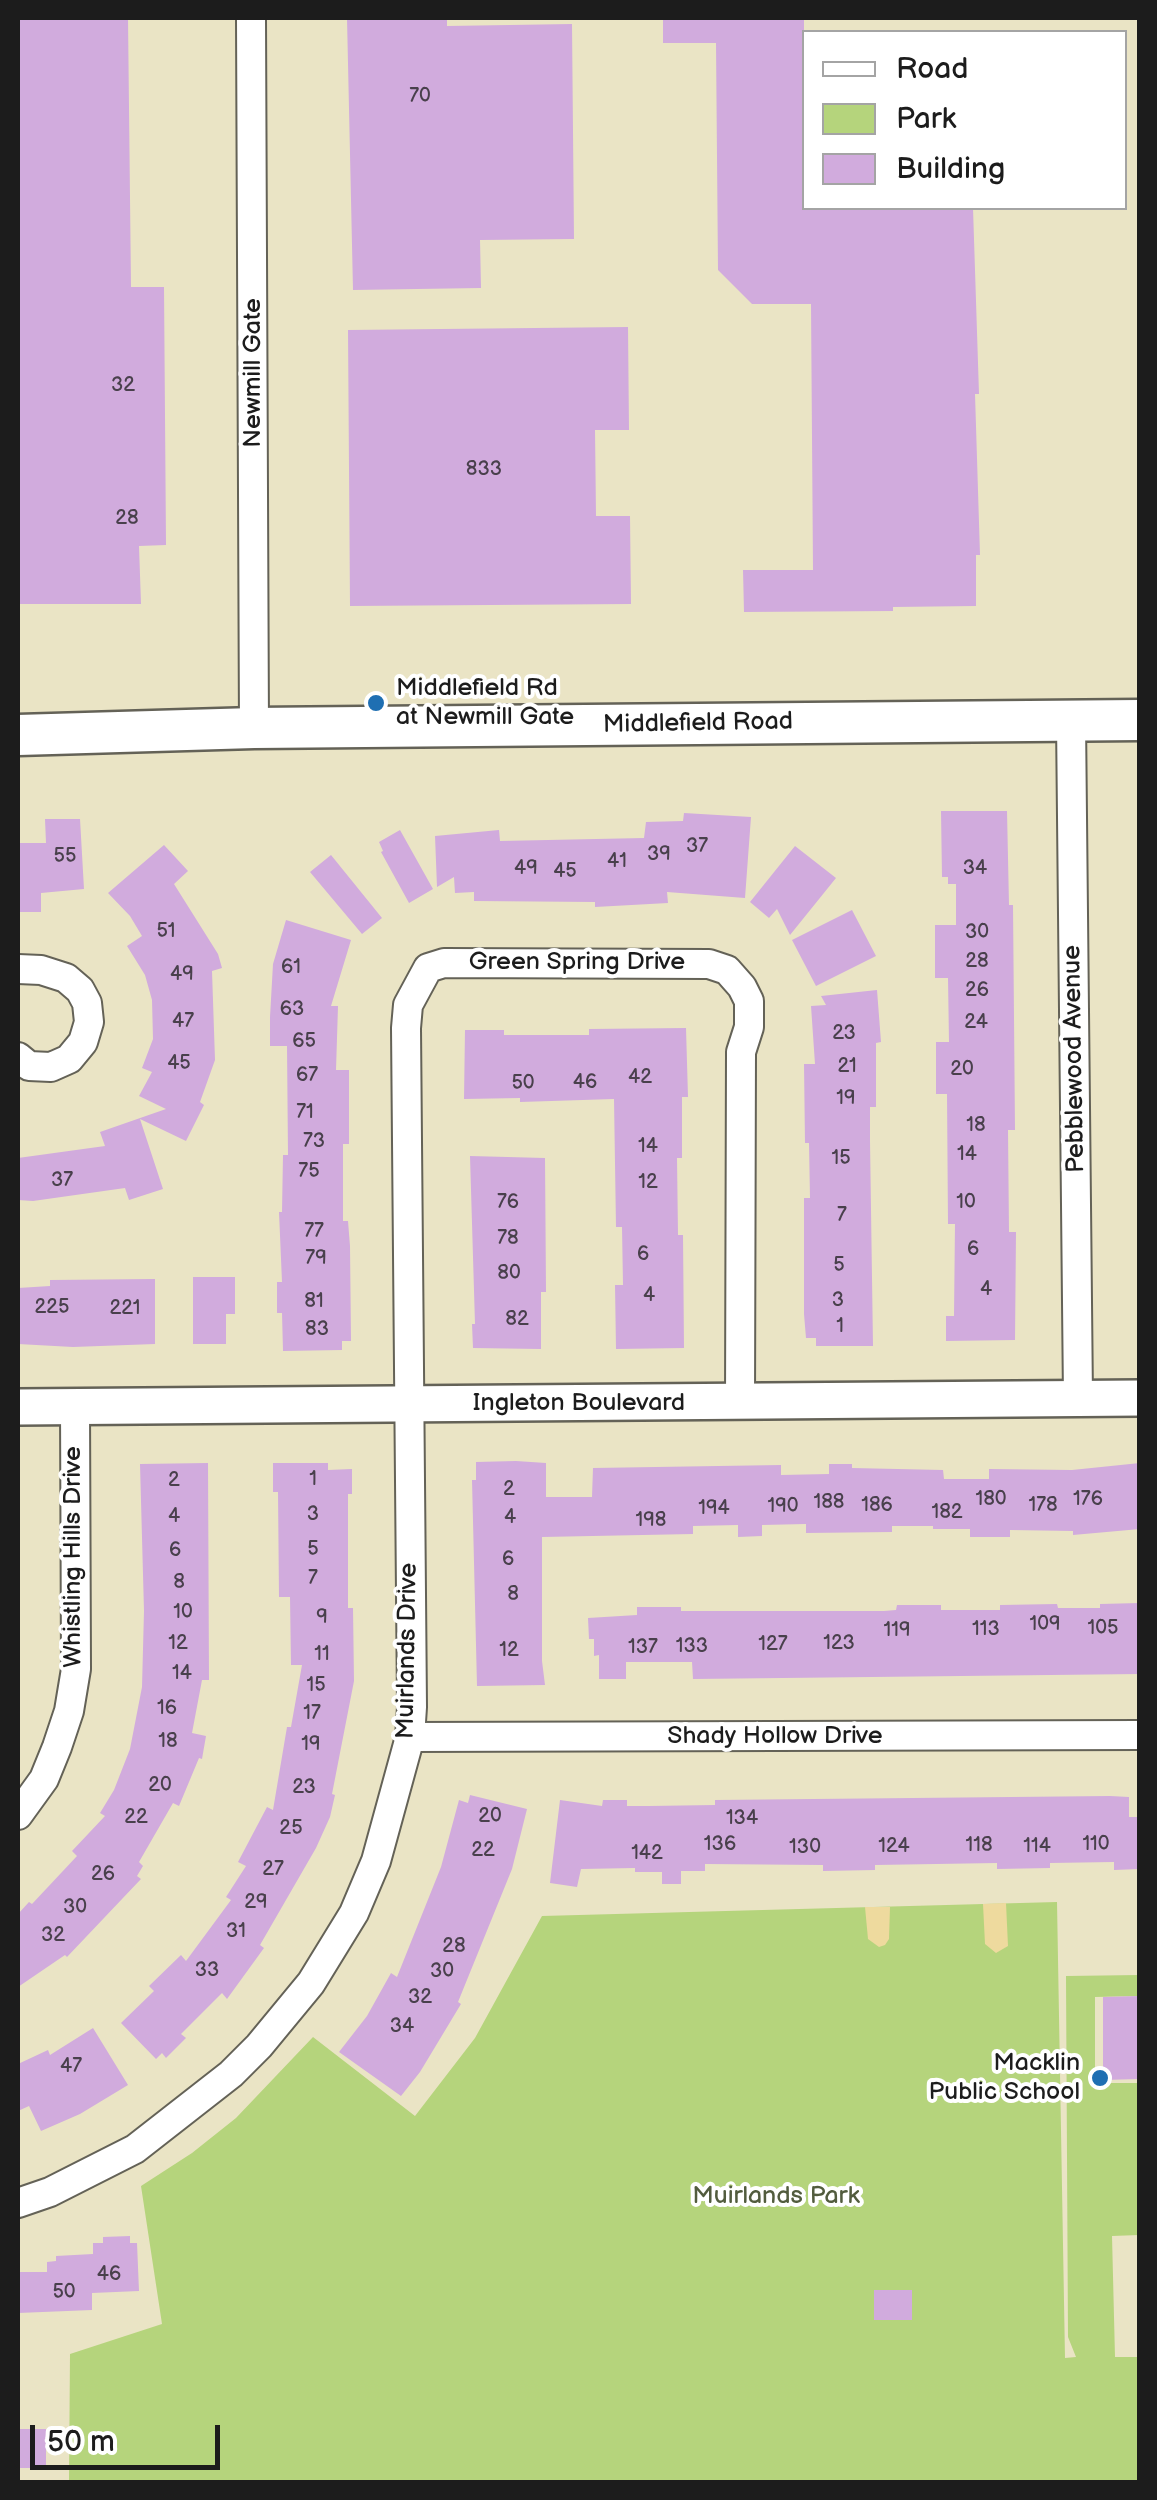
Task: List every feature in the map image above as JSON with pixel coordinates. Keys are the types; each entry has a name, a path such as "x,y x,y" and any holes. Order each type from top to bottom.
{"main road":[{"name":"Middlefield Road","path":"18,735 254,728 1140,720"}],"street":[{"name":"Newmill Gate","path":"251,18 254,728"},
{"name":"Pebblewood Avenue","path":"1071,720 1078,1398"},
{"name":"Green Spring Drive","path":"409,1405 408,1005 428,968 456,962 709,964 728,970 742,986 749,1001 749,1027 741,1052 740,1403"},
{"path":"18,970 42,970 66,978 80,990 87,1003 89,1022 83,1042 69,1059 51,1067 29,1066 18,1057"},
{"name":"Ingleton Boulevard","path":"18,1407 1140,1398"},
{"name":"Muirlands Drive","path":"18,2203 50,2192 135,2149 209,2094 288,2013 354,1913 376,1861 410,1737 409,1405"},
{"name":"Whistling Hills Drive","path":"18,1815 44,1779 57,1747 69,1711 76,1669 75,1406"},
{"name":"Shady Hollow Drive","path":"410,1737 1140,1735"}],"green space":[{"name":"Muirlands Park","path":"1057,1902 1065,2358 1076,2357 1068,2337 1066,1976 1139,1975 1139,1996 1095,1997 1095,2083 1139,2083 1139,2235 1112,2236 1115,2357 1139,2357 1139,2482 69,2482 70,2354 162,2324 141,2186 236,2118 313,2037 415,2116 475,2038 542,1916"}],"sand":[{"path":"1006,1903 1008,1946 996,1953 985,1944 983,1904"},
{"path":"865,1907 890,1907 889,1939 885,1945 879,1947 868,1939"}],"building":[{"path":"18,18 128,18 131,287 164,287 166,545 139,546 141,604 18,604"},
{"path":"347,18 447,18 447,26 572,24 574,239 480,240 481,288 353,290"},
{"path":"663,18 804,18 802,210 973,210 979,394 975,394 980,555 976,555 976,606 744,612 743,570 813,570 811,304 752,304 718,270 716,43 663,43"},
{"path":"628,327 629,430 595,430 596,516 630,516 631,604 350,606 348,330"},
{"path":"941,811 1007,811 1009,905 1013,905 1015,1130 1008,1130 1009,1232 1016,1232 1015,1340 946,1341 946,1316 954,1316 955,1224 948,1224 947,1094 936,1094 936,1042 949,1042 948,978 935,978 935,925 956,925 956,884 948,884 948,877 942,877"},
{"path":"684,813 751,817 745,898 667,892 668,903 595,907 595,902 474,901 474,892 455,893 454,877 437,887 435,836 499,830 500,841 644,838 646,822 683,821"},
{"path":"45,819 80,819 84,889 41,893 41,912 18,912 18,843 46,843"},
{"path":"400,830 433,889 409,903 379,842"},
{"path":"164,845 188,871 174,884 218,954 222,968 212,971 215,1060 200,1102 204,1105 186,1141 140,1119 163,1189 129,1200 125,1188 18,1200 18,1158 105,1146 100,1132 166,1109 139,1096 152,1072 142,1068 153,1039 152,1000 145,975 127,946 142,936 108,893"},
{"path":"795,846 836,878 790,935 777,909 769,918 750,902"},
{"path":"331,855 382,918 362,934 310,872"},
{"path":"852,910 876,956 816,986 792,940"},
{"path":"286,920 351,940 331,1006 338,1006 336,1070 349,1070 349,1144 343,1144 343,1221 348,1221 350,1246 351,1341 342,1341 342,1350 283,1351 282,1313 277,1313 277,1282 282,1282 279,1212 283,1155 288,1155 287,1046 270,1046 270,1017 273,964"},
{"path":"877,990 881,1042 876,1043 876,1107 870,1107 873,1346 816,1346 816,1338 806,1338 804,1314 804,1198 810,1198 804,1064 815,1064 811,1006 826,1005 821,996"},
{"path":"686,1028 688,1097 682,1097 682,1158 677,1158 678,1235 683,1235 684,1348 616,1349 615,1285 623,1285 622,1227 616,1227 614,1099 464,1099 465,1030 504,1030 504,1035 589,1035 589,1029"},
{"path":"470,1156 545,1158 546,1292 541,1292 541,1349 473,1348"},
{"path":"193,1277 235,1277 235,1314 226,1314 226,1344 193,1344"},
{"path":"155,1279 155,1344 18,1344 18,1288 50,1286 50,1280"},
{"path":"476,1462 546,1463 546,1497 592,1497 593,1468 781,1465 781,1475 829,1474 829,1464 852,1464 852,1468 943,1470 944,1479 989,1479 989,1469 1072,1470 1140,1463 1140,1529 1073,1535 1073,1531 1010,1530 1010,1537 970,1537 970,1529 933,1526 892,1526 892,1532 806,1533 806,1524 762,1525 762,1536 738,1537 738,1525 693,1526 693,1534 542,1537 545,1685 477,1686 472,1480 476,1480"},
{"path":"208,1463 209,1680 202,1680 192,1733 206,1736 202,1759 199,1758 179,1806 173,1803 139,1862 143,1866 137,1876 141,1879 67,1957 18,1987 18,1914 77,1856 72,1851 105,1816 100,1813 130,1749 142,1687 140,1464"},
{"path":"273,1463 328,1463 328,1470 352,1469 352,1494 348,1494 348,1608 353,1608 354,1681 332,1794 335,1795 316,1848 260,1945 264,1948 227,1999 222,1993 181,2034 186,2038 166,2058 162,2053 156,2059 121,2023 154,1991 149,1986 181,1955 186,1961 231,1900 226,1897 246,1866 238,1862 267,1807 273,1810 287,1727 291,1727 302,1665 291,1665 290,1597 279,1597 278,1492 273,1492"},
{"path":"1140,1603 1140,1674 693,1679 692,1662 626,1662 626,1679 599,1679 599,1655 594,1656 588,1618 637,1615 637,1607 681,1607 681,1611 884,1611 896,1610 897,1605 1000,1610 1000,1605 1100,1608 1100,1604"},
{"path":"470,1795 527,1809 512,1869 458,2002 461,2004 401,2096 339,2052 367,2016 391,1973 397,1977 441,1867 459,1800 468,1803"},
{"path":"1129,1797 1129,1817 1139,1817 1140,1869 1114,1870 1114,1862 997,1869 997,1863 875,1865 875,1870 823,1871 823,1865 705,1864 705,1871 681,1871 681,1884 662,1884 662,1872 635,1872 635,1868 581,1869 577,1887 550,1883 560,1800 602,1806 603,1800 627,1800 627,1806 649,1806 715,1805 715,1800"},
{"path":"1140,1996 1140,2079 1103,2080 1103,1997"},
{"path":"93,2028 128,2085 80,2114 41,2131 29,2106 18,2111 18,2064 48,2050 50,2055"},
{"path":"130,2236 130,2243 137,2243 139,2291 92,2293 92,2310 18,2313 18,2272 47,2272 47,2262 56,2261 56,2256 93,2254 93,2243 103,2243 103,2237"},
{"path":"874,2290 912,2290 912,2320 874,2320"},
{"path":"18,2429 46,2429 46,2468 18,2468"}],"place":[{"name":"Middlefield Rd at Newmill Gate","path":"376,703"},
{"name":"Macklin Public School","path":"1100,2078"}]}
